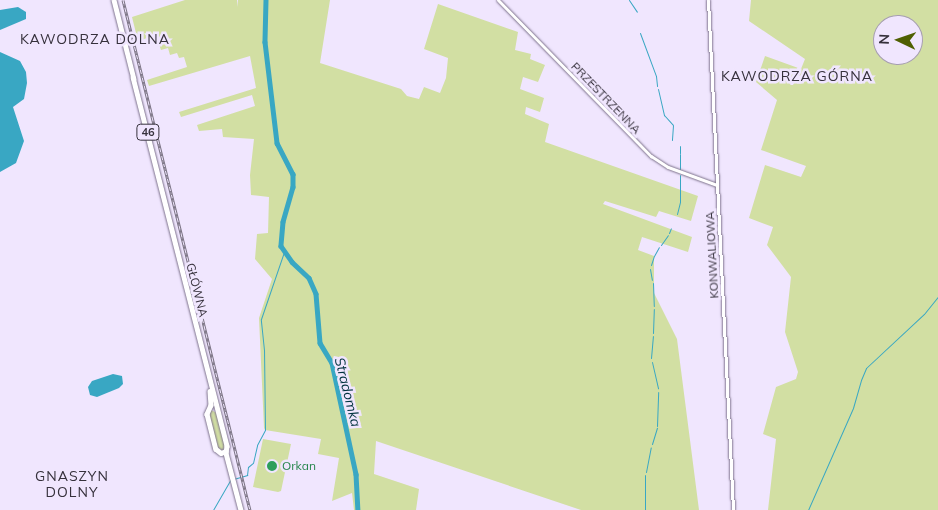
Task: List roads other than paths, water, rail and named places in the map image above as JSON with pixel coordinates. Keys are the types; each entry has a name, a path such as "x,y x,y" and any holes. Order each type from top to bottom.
{"main road":[{"name":"GŁÓWNA","path":"114,0 208,379 218,411"},
{"name":"GŁÓWNA","path":"208,379 210,408"},
{"path":"210,408 218,411"},
{"name":"46","path":"210,408 207,414 216,449 224,452"},
{"name":"46","path":"218,411 227,446 224,452 232,473 241,510"}],"street":[{"name":"PRZESTRZENNA","path":"498,0 651,156 668,167 717,185"},
{"name":"KONWALIOWA","path":"708,0 733,510"}],"water":[{"path":"18,7 26,12 26,19 0,30 0,10"},
{"path":"0,52 20,61 26,72 27,83 24,99 13,107 24,141 16,163 0,172"},
{"path":"113,374 122,376 123,384 119,388 97,397 90,395 88,387 92,381"}],"waterway":[{"name":"Stradomka","path":"266,0 265,42 277,143 293,174 293,187 283,222 281,246 292,262 309,278 316,294 320,343 332,363 356,474 358,510"},
{"path":"629,0 637,12"},
{"path":"640,33 656,76 657,86"},
{"path":"658,89 664,115 673,125 672,140"},
{"path":"680,146 680,153"},
{"path":"680,154 680,169"},
{"path":"677,214 680,202 680,175"},
{"path":"669,233 671,228"},
{"path":"661,245 668,235"},
{"path":"651,265 659,247"},
{"path":"213,510 230,480 247,475 248,467 253,463 257,445 265,430 264,350 261,319 284,252"},
{"path":"650,269 652,280"},
{"path":"653,283 654,306"},
{"path":"808,510 853,408 866,368 924,314 938,297"},
{"path":"653,333 654,309"},
{"path":"651,358 653,336"},
{"path":"652,362 658,388"},
{"path":"657,426 658,392"},
{"path":"652,444 657,428"},
{"path":"646,472 651,447"},
{"path":"645,475 645,510"}],"railway":[{"path":"123,0 250,510"}],"place":[{"name":"Orkan","path":"272,466"}],"district":[{"name":"KAWODRZA DOLNA","path":"95,39"},
{"name":"KAWODRZA GÓRNA","path":"797,76"},
{"name":"GNASZYN DOLNY","path":"72,484"}]}
